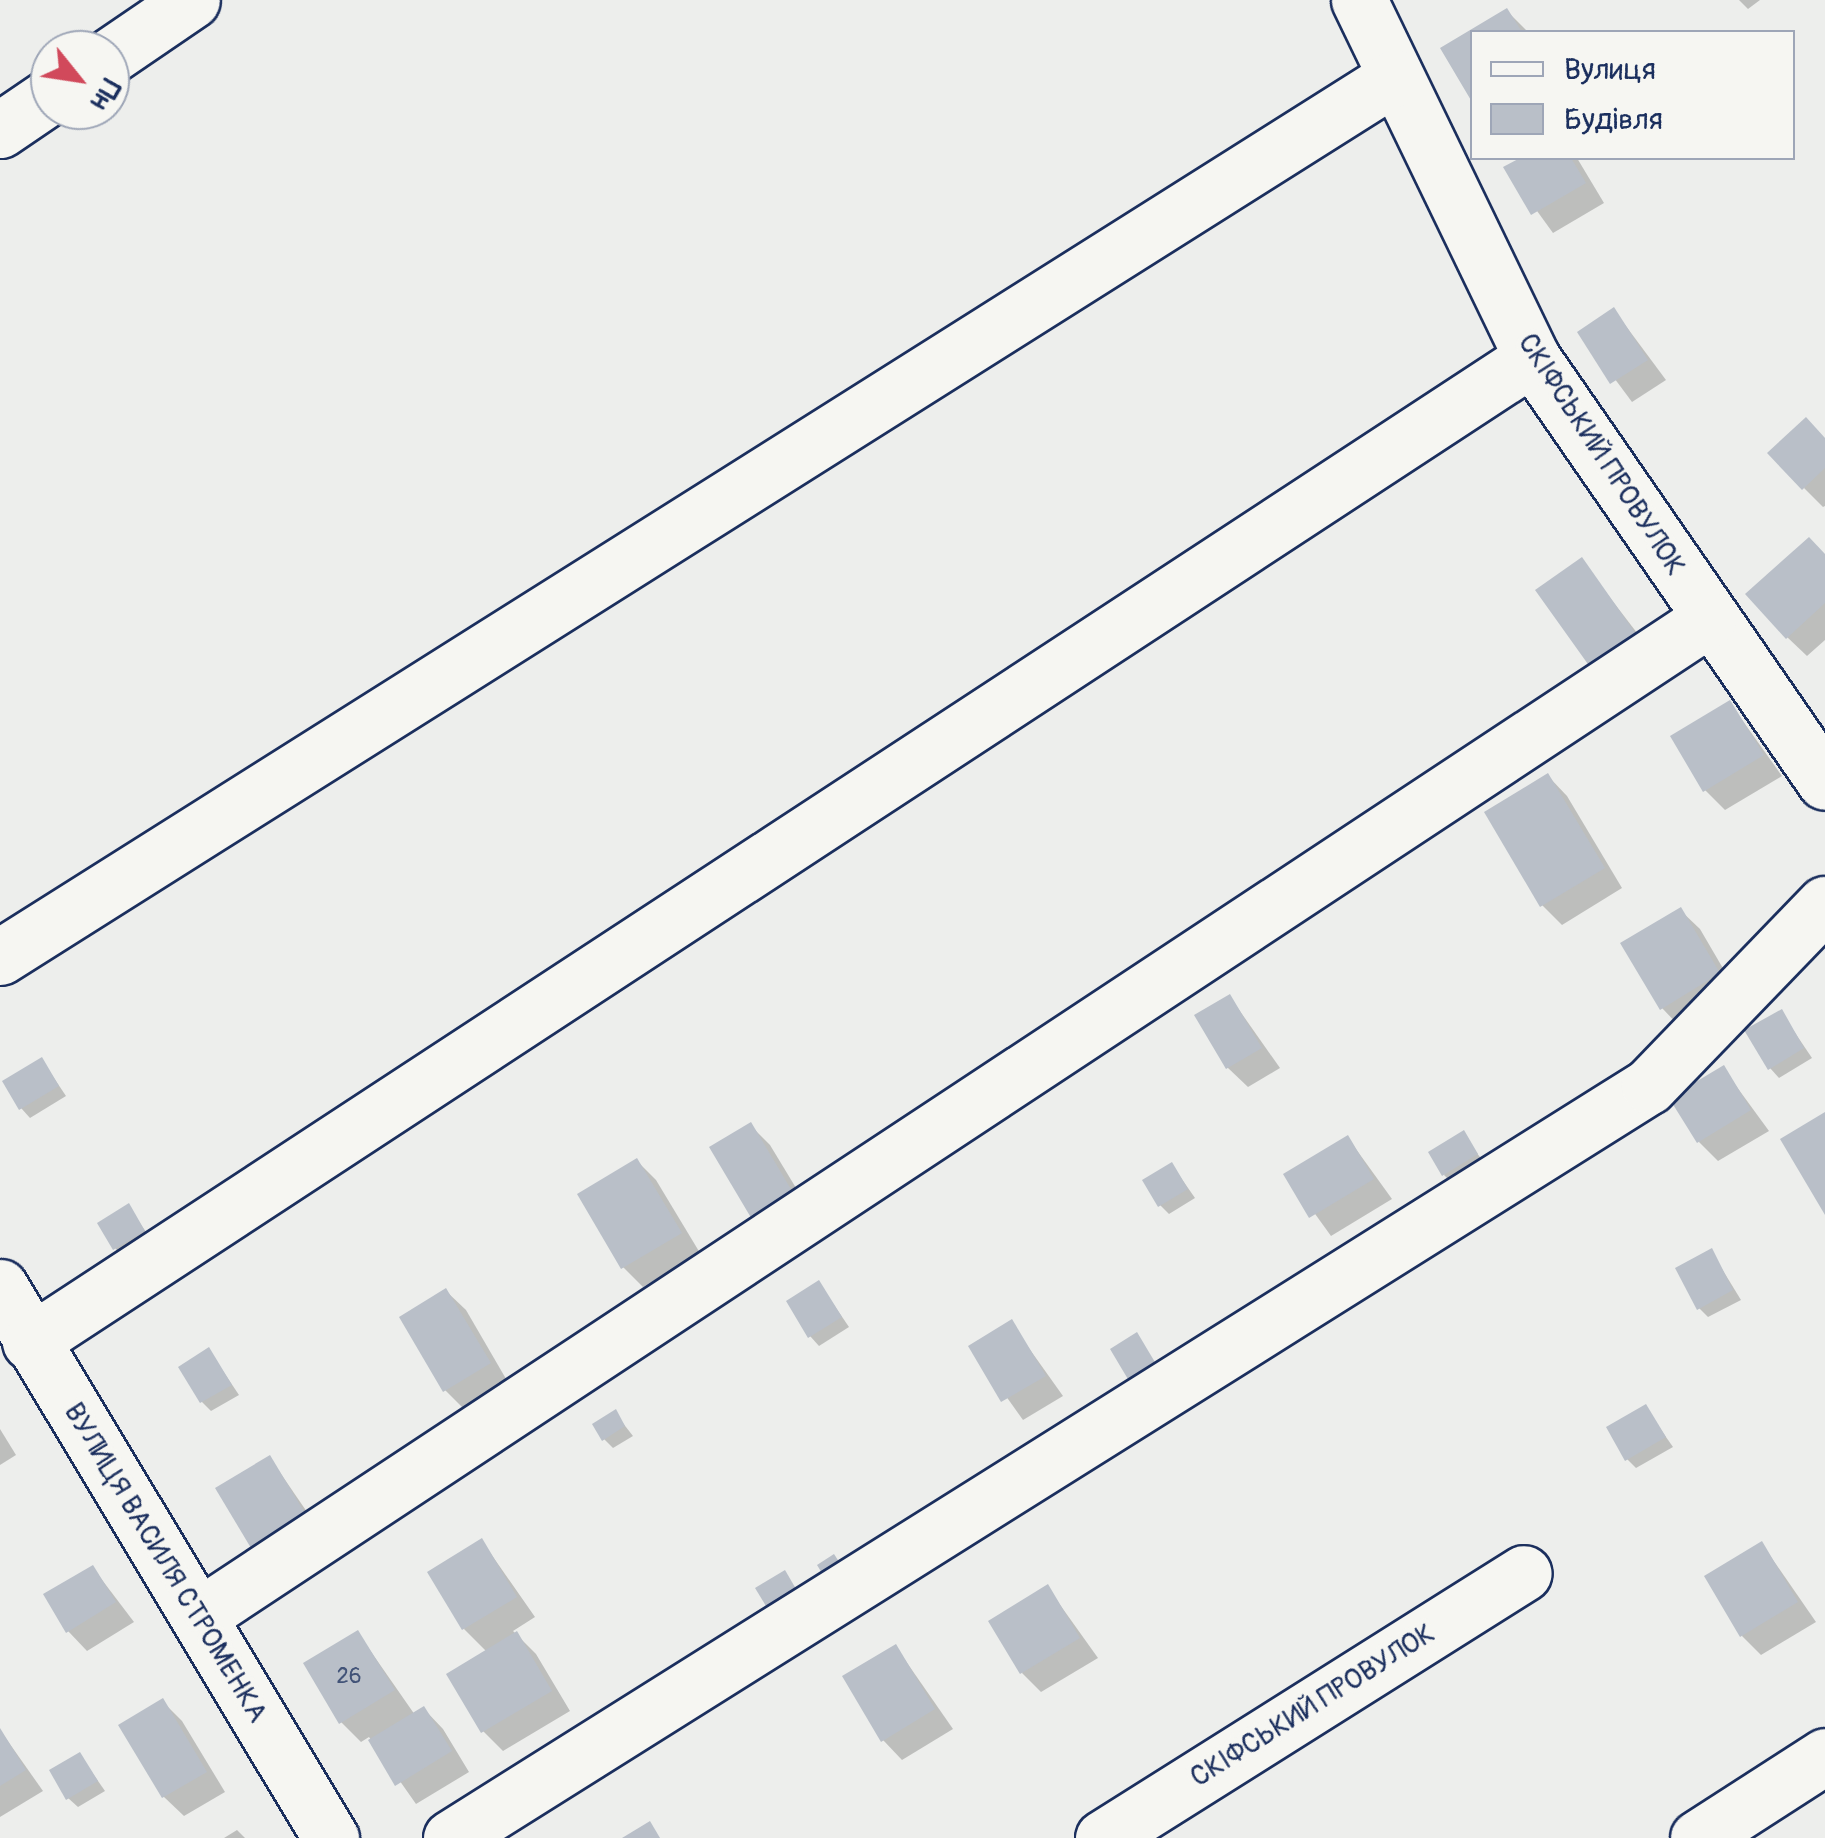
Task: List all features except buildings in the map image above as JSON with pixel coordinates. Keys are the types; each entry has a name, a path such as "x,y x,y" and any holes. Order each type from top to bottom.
{"street":[{"path":"130,42 192,0"},
{"name":"СКІФСЬКИЙ ПРОВУЛОК","path":"1359,0 1532,358 1825,782"},
{"path":"0,957 1395,77"},
{"path":"0,130 30,110"},
{"path":"30,1342 1532,358"},
{"path":"199,1616 1709,619"},
{"path":"451,1838 1649,1086 1825,904"},
{"name":"ВУЛИЦЯ ВАСИЛЯ СТРОМЕНКА","path":"0,1288 331,1838"},
{"name":"СКІФСЬКИЙ ПРОВУЛОК","path":"1103,1838 1523,1573"},
{"path":"1698,1838 1825,1756"}]}
